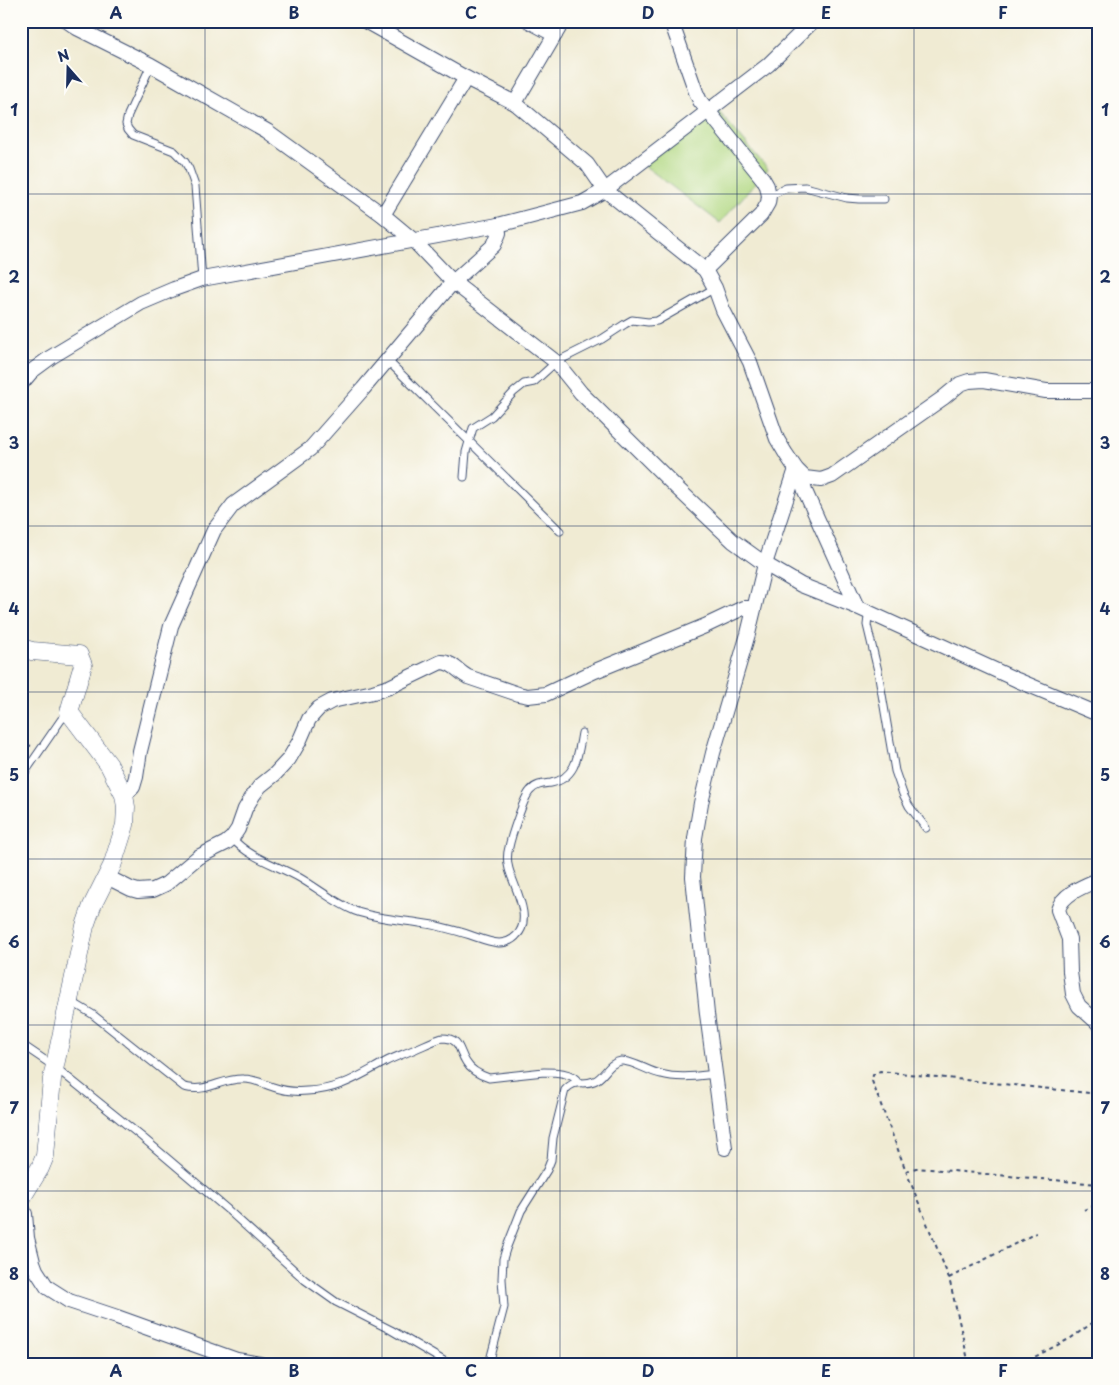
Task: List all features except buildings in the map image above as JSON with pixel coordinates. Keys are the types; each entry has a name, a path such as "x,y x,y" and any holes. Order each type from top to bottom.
{"street":[{"path":"67,21 77,28 151,65 267,131 383,215 413,240 453,282 556,362 581,393 678,489 733,541 765,564 801,585 864,610 1017,680 1098,714"},
{"path":"365,21 466,78 515,103 587,164 605,190 705,270 750,362 778,439 786,454 801,473 805,491 864,610"},
{"path":"529,21 555,35"},
{"path":"515,103 563,21"},
{"path":"672,21 696,92 707,110 763,179 769,196 761,215 705,270"},
{"path":"21,384 32,371 51,357 141,303 202,279 498,225 582,203 605,190 768,65 813,21"},
{"path":"383,215 466,78"},
{"path":"124,794 130,791 136,777 140,751 171,626 214,530 233,505 310,448 388,360 453,282 494,245 497,238 498,225"},
{"path":"801,473 821,480 832,476 944,398 960,384 969,381 984,380 1046,391 1098,391"},
{"path":"725,1148 707,1014 693,877 695,838 712,753 748,634 765,564 801,473"},
{"path":"107,878 138,891 160,888 172,880 187,865 226,843 238,829 245,809 254,794 260,786 282,767 294,751 309,719 326,704 389,687 441,662 450,663 468,677 518,694 528,696 546,694 595,670 705,626 739,610 754,608"},
{"path":"21,648 32,651 79,655 83,665 69,712 109,765 124,794 126,807 125,825 115,859 92,906 85,926 52,1079 45,1156 21,1199"},
{"path":"1098,880 1072,893 1062,902 1058,910 1069,940 1073,994 1079,1006 1098,1023"},
{"path":"21,1206 25,1214 27,1238 36,1270 47,1287 69,1302 237,1360 260,1364"}],"lane":[{"path":"151,65 128,115 126,124 133,135 174,151 189,169 195,186 202,279"},
{"path":"769,196 786,188 805,187 847,198 884,199"},
{"path":"464,477 469,441 473,428 484,423 524,384 534,382 556,362 602,339 632,320 657,321 715,288"},
{"path":"388,360 560,531"},
{"path":"864,610 878,671 895,771 909,806 926,828"},
{"path":"21,778 61,720 69,712"},
{"path":"232,838 246,852 294,875 336,902 357,911 384,918 431,925 492,942 509,941 518,934 523,925 523,912 508,862 508,847 531,789 565,777 576,765 582,733"},
{"path":"1098,872 1098,880"},
{"path":"69,1002 92,1014 184,1087 204,1089 224,1081 242,1079 253,1080 290,1091 307,1092 323,1090 358,1078 386,1062 442,1038 451,1039 455,1042 461,1049 470,1067 484,1077 553,1072 572,1076 578,1082"},
{"path":"21,1044 55,1067 185,1173 305,1280 336,1302 391,1330 449,1364"},
{"path":"489,1364 504,1307 503,1259 521,1211 541,1180 551,1160 553,1138 565,1090 578,1082 595,1081 611,1065 620,1061 630,1062 652,1072 672,1076 694,1077 715,1074"}],"path":[{"path":"969,1364 949,1278 872,1081 873,1075 877,1072 1098,1094"},
{"path":"906,1171 916,1168 1098,1184"},
{"path":"1084,1210 1098,1204"},
{"path":"949,1278 1036,1233"},
{"path":"1020,1364 1071,1338 1098,1319"}],"green space":[{"path":"713,105 768,169 720,223 637,160"}]}
